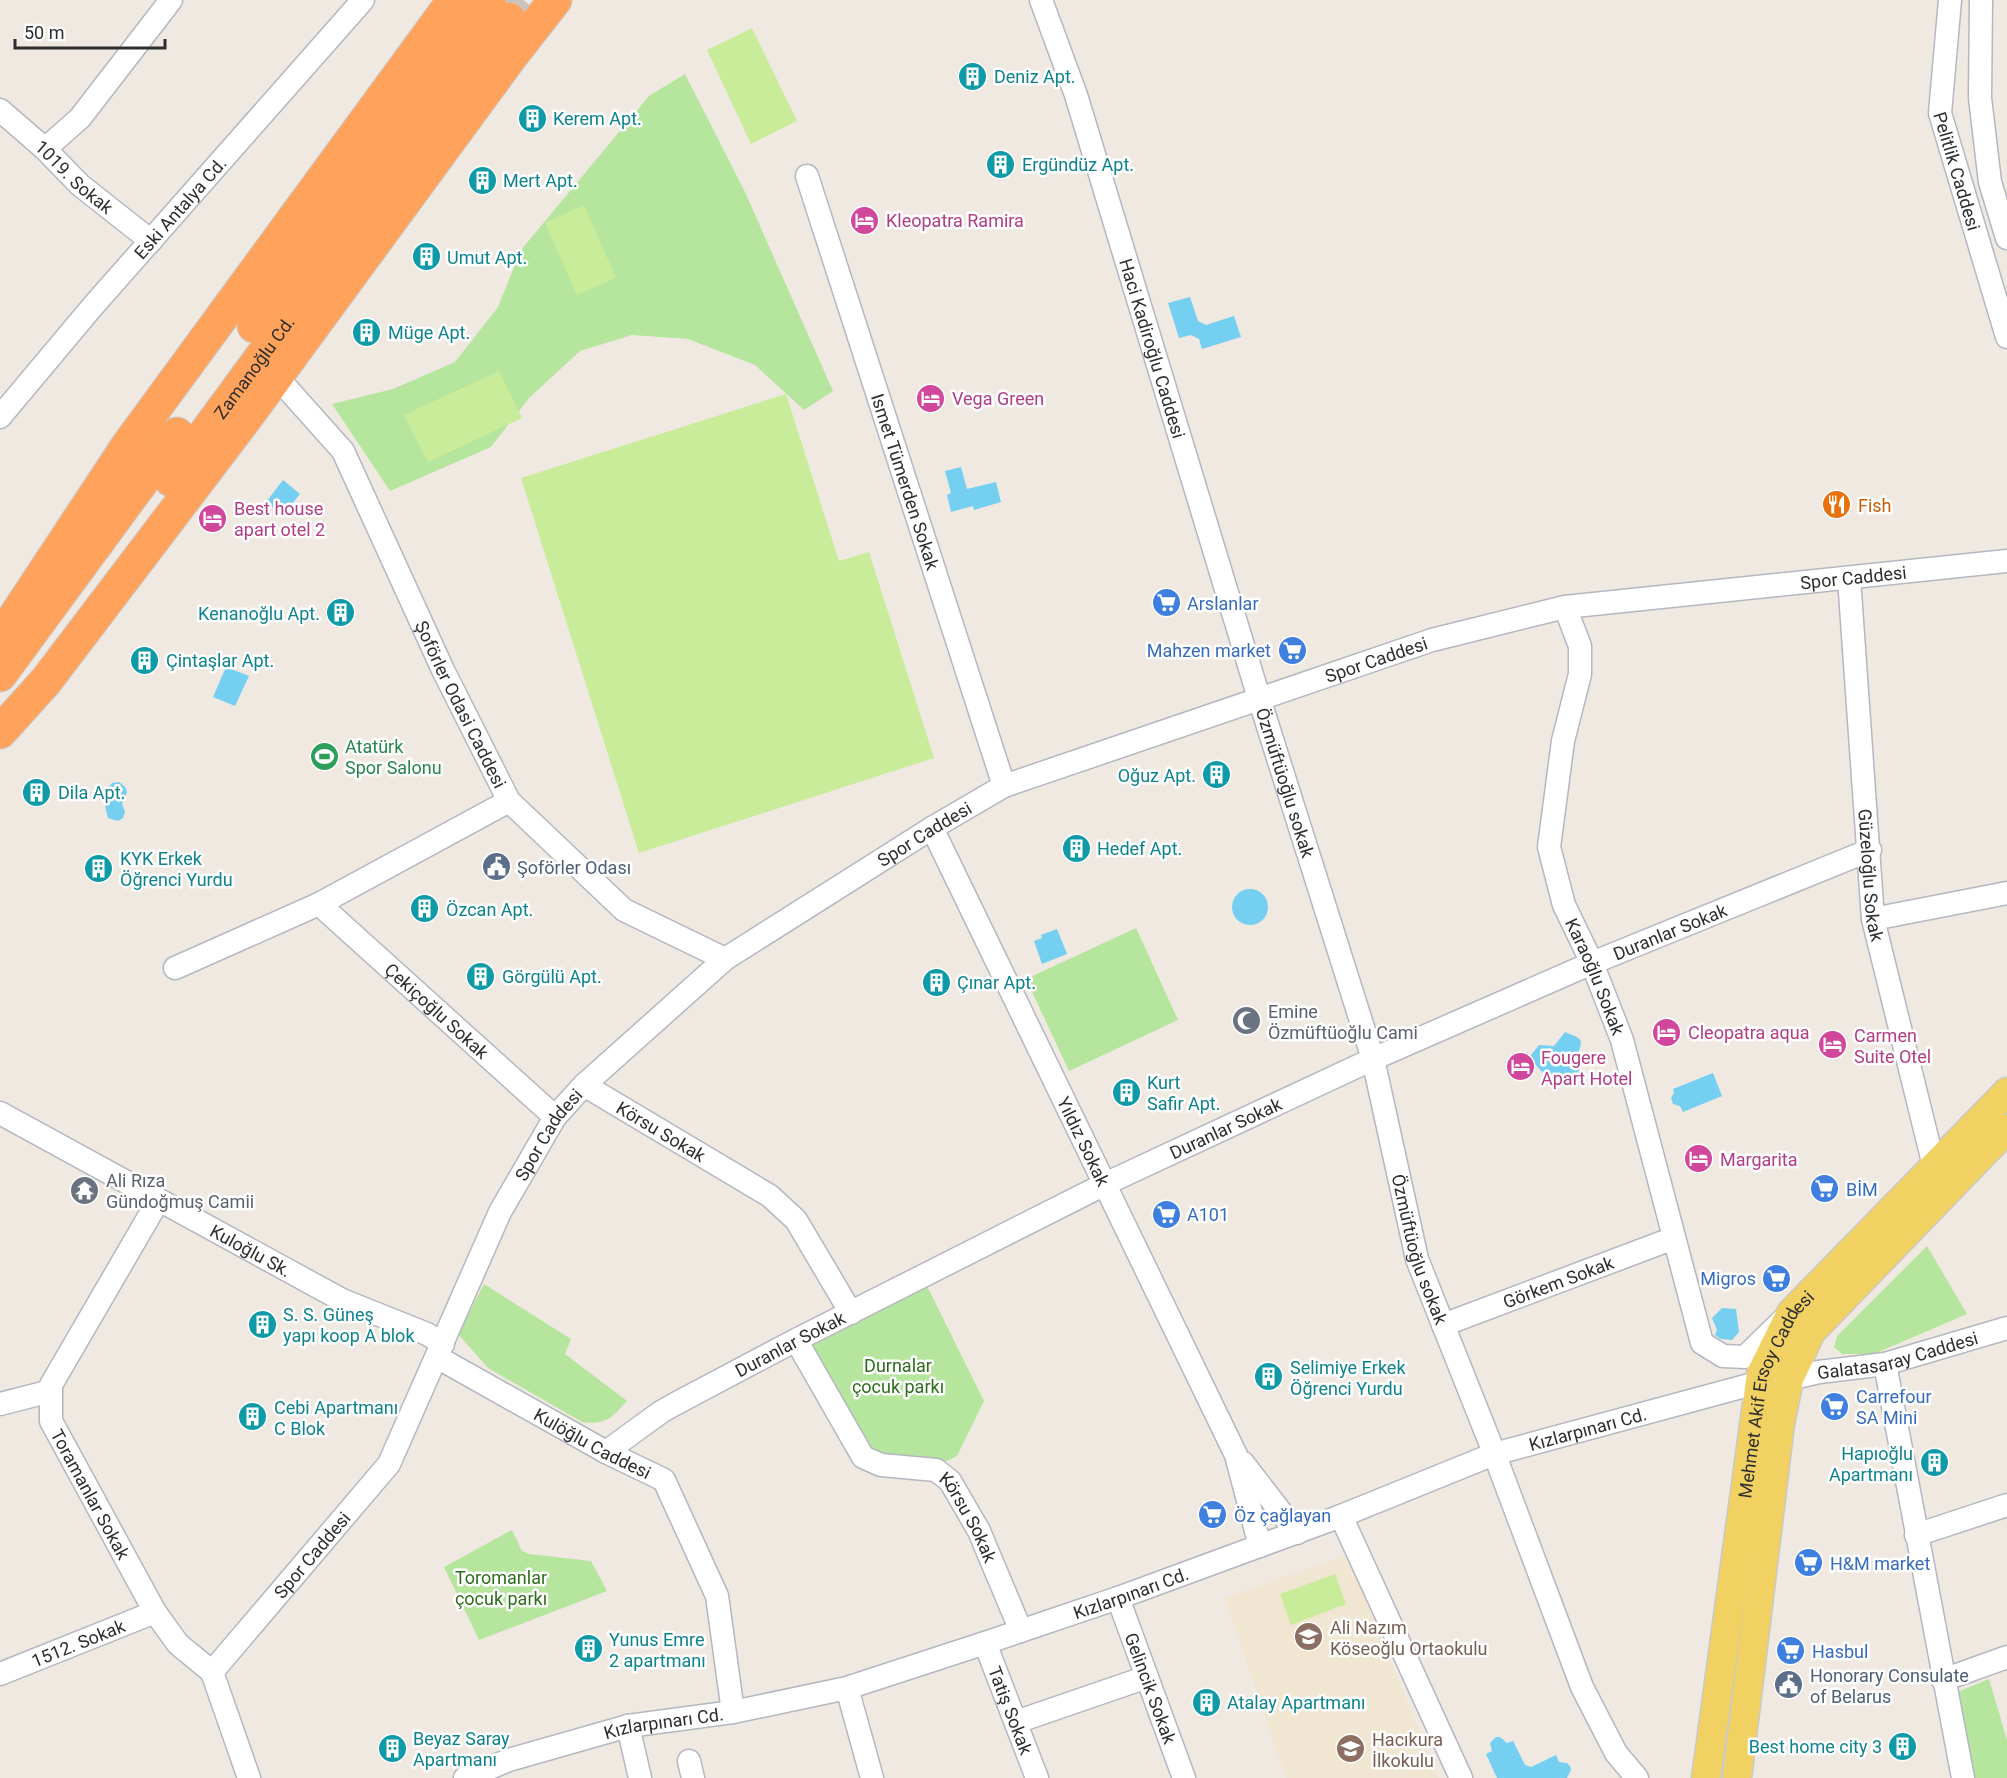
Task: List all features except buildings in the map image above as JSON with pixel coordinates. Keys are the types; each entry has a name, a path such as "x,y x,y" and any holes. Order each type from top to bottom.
{"highway":[{"path":"0,639 128,445 454,0"},
{"path":"0,732 46,681 555,0"},
{"name":"Zamanoğlu Cd.","path":"0,675 499,11 249,372 0,717"}],"main road":[{"name":"Mehmet Akif Ersoy Caddesi","path":"1706,1778 1761,1374 1791,1313 2007,1092"},
{"name":"Mehmet Akif Ersoy Caddesi","path":"1737,1778 1780,1424 1789,1380 1811,1332 2007,1128"}],"street":[{"path":"45,149 80,118 171,0"},
{"name":"Eski Antalya Cd.","path":"0,417 93,306 363,0"},
{"name":"Haci Kadiroğlu Caddesi","path":"1041,0 1076,95 1259,698"},
{"name":"Pelitlik Caddesi","path":"1950,0 1940,113 2007,337"},
{"name":"Pelitlik Caddesi","path":"1981,0 1980,98 1990,182 2003,213 2007,238"},
{"name":"1019. Sokak","path":"0,110 81,184 151,241"},
{"name":"Ismet Tümerden Sokak","path":"807,176 1004,786"},
{"name":"Şoförler Odasi Caddesi","path":"276,376 343,452 443,670 509,801 624,910 725,959"},
{"name":"Spor Caddesi","path":"212,1672 389,1464 500,1212 555,1117 584,1085 725,959 932,828 1004,786 1432,640 1565,607 2007,561"},
{"name":"Güzeloğlu Sokak","path":"1849,578 1874,920 1934,1166"},
{"name":"Karaoğlu Sokak","path":"1565,607 1580,646 1580,674 1563,741 1549,847 1564,905 1592,963 1622,1040 1702,1343 1723,1356 1745,1357 1791,1313"},
{"name":"Özmüftüoğlu sokak","path":"1259,698 1373,1059 1417,1259 1582,1686 1616,1753 1637,1778"},
{"path":"175,968 319,904 509,801"},
{"name":"Yıldız Sokak","path":"932,828 1236,1455"},
{"name":"Duranlar Sokak","path":"606,1452 661,1412 796,1340 1105,1184 1373,1059 1592,963 1870,850"},
{"path":"1874,920 2007,893"},
{"name":"Çekiçoğlu Sokak","path":"319,904 555,1117"},
{"name":"Körsu Sokak","path":"584,1085 770,1196 796,1220 850,1314"},
{"name":"Kuloğlu Sk.","path":"0,1113 342,1300 427,1335 440,1350"},
{"name":"Toramanlar Sokak","path":"158,1201 51,1385 51,1421 154,1612 178,1644 212,1672"},
{"name":"Görkem Sokak","path":"1443,1325 1674,1238"},
{"name":"Galatasaray Caddesi","path":"1789,1380 1819,1372 1885,1364 2007,1328"},
{"name":"Körsu Sokak","path":"796,1340 863,1457 881,1465 936,1470 950,1481 978,1531 1021,1631"},
{"name":"Kulöğlu Caddesi","path":"440,1350 606,1452 664,1480 717,1596 733,1712"},
{"path":"1885,1364 1963,1778"},
{"name":"Kızlarpınarı Cd.","path":"465,1778 511,1769 628,1726 733,1712 847,1688 1118,1598 1297,1533 1494,1454 1760,1382 1789,1380"},
{"path":"0,1404 51,1391"},
{"path":"1236,1455 1297,1533"},
{"path":"1236,1455 1260,1546"},
{"path":"1916,1535 2007,1505"},
{"path":"1341,1516 1461,1778"},
{"name":"Gelincik Sokak","path":"1118,1598 1184,1778"},
{"name":"1512. Sokak","path":"0,1674 154,1612"},
{"name":"Tatiş Sokak","path":"986,1643 1037,1778"},
{"path":"1943,1680 2007,1657"},
{"path":"212,1672 249,1778"},
{"path":"1016,1722 1147,1677"},
{"path":"847,1688 872,1778"},
{"path":"628,1726 640,1778"}],"shaded area":[{"path":"1347,1555 1438,1778 1286,1778 1225,1598"}],"green space":[{"path":"752,28 797,121 751,144 707,50"},
{"path":"685,74 745,192 833,391 804,410 755,365 688,339 632,335 580,351 529,398 491,447 390,491 332,404 393,389 455,362 498,307 521,250 649,96"},
{"path":"584,205 616,278 577,295 545,223"},
{"path":"499,371 522,418 428,462 404,415"},
{"path":"786,394 839,561 869,552 934,758 639,853 521,478"},
{"path":"1136,928 1178,1020 1069,1071 1026,979"},
{"path":"1927,1246 1967,1314 1874,1354 1842,1354 1834,1347 1837,1336"},
{"name":"Durnalar çocuk parkı","path":"925,1282 984,1401 957,1456 936,1466 867,1452 804,1343"},
{"path":"484,1284 571,1339 565,1354 627,1401 608,1419 590,1423 582,1422 488,1368 458,1334"},
{"name":"Toromanlar çocuk parkı","path":"512,1530 522,1551 529,1554 591,1561 607,1591 479,1640 444,1567"},
{"path":"1335,1574 1346,1604 1291,1625 1280,1594"},
{"path":"1989,1679 2007,1740 2007,1778 1974,1778 1955,1693"}],"water":[{"path":"1190,297 1198,321 1206,325 1234,316 1241,337 1202,349 1199,339 1191,335 1179,338 1168,303"},
{"path":"961,467 967,489 996,482 1001,502 974,510 973,506 951,512 947,495 951,493 945,471"},
{"path":"283,480 300,494 282,516 266,502"},
{"path":"226,667 249,676 235,706 213,697"},
{"path":"119,782 127,792 122,804 125,812 123,818 118,821 108,818 105,800 112,783"},
{"path":"1250,889 1263,894 1268,907 1263,920 1250,925 1237,920 1232,907 1237,894"},
{"path":"1057,929 1067,954 1042,964 1034,941 1042,938 1041,935"},
{"path":"1565,1032 1581,1041 1576,1059 1581,1073 1576,1080 1561,1082 1539,1069 1531,1055 1539,1045 1554,1046"},
{"path":"1713,1073 1722,1096 1683,1112 1680,1106 1673,1104 1671,1098 1674,1093 1673,1089"},
{"path":"1722,1308 1736,1309 1739,1332 1732,1340 1721,1339 1715,1335 1717,1330 1712,1318"},
{"path":"1496,1737 1500,1737 1507,1743 1513,1741 1525,1765 1531,1767 1556,1755 1559,1762 1570,1766 1571,1770 1567,1778 1497,1778 1486,1754 1492,1751 1490,1743"}],"tunnel":[{"path":"509,19 523,0"}],"place":[{"name":"Deniz Apt.","path":"973,76"},
{"name":"Kerem Apt.","path":"532,118"},
{"name":"Ergündüz Apt.","path":"1001,164"},
{"name":"Mert Apt.","path":"482,180"},
{"name":"Kleopatra Ramira","path":"865,220"},
{"name":"Umut Apt.","path":"426,257"},
{"name":"Müge Apt.","path":"367,332"},
{"name":"Vega Green","path":"931,398"},
{"name":"Fish","path":"1837,505"},
{"name":"Best house apart otel 2","path":"213,518"},
{"name":"Arslanlar","path":"1166,603"},
{"name":"Kenanoğlu Apt.","path":"341,613"},
{"name":"Mahzen market","path":"1292,650"},
{"name":"Çintaşlar Apt.","path":"145,660"},
{"name":"Atatürk Spor Salonu","path":"324,756"},
{"name":"Oğuz Apt.","path":"1217,775"},
{"name":"Dila Apt.","path":"37,792"},
{"name":"Hedef Apt.","path":"1076,848"},
{"name":"Şoförler Odası","path":"496,867"},
{"name":"KYK Erkek Öğrenci Yurdu","path":"99,868"},
{"name":"Özcan Apt.","path":"425,909"},
{"name":"Görgülü Apt.","path":"481,976"},
{"name":"Çınar Apt.","path":"936,982"},
{"name":"Emine Özmüftüoğlu Cami","path":"1247,1021"},
{"name":"Cleopatra aqua","path":"1667,1032"},
{"name":"Carmen Suite Otel","path":"1833,1045"},
{"name":"Fougere Apart Hotel","path":"1520,1067"},
{"name":"Kurt Safir Apt.","path":"1126,1092"},
{"name":"Margarita","path":"1699,1159"},
{"name":"BİM","path":"1825,1189"},
{"name":"Ali Rıza Gündoğmuş Camii","path":"85,1190"},
{"name":"A101","path":"1166,1214"},
{"name":"Migros","path":"1777,1278"},
{"name":"S. S. Güneş yapı koop A blok","path":"262,1324"},
{"name":"Selimiye Erkek Öğrenci Yurdu","path":"1269,1377"},
{"name":"Carrefour SA Mini","path":"1835,1406"},
{"name":"Cebi Apartmanı C Blok","path":"253,1417"},
{"name":"Hapıoğlu Apartmanı","path":"1934,1463"},
{"name":"Öz çağlayan","path":"1213,1515"},
{"name":"H&M market","path":"1809,1563"},
{"name":"Ali Nazım Köseoğlu Ortaokulu","path":"1309,1637"},
{"name":"Yunus Emre 2 apartmanı","path":"588,1649"},
{"name":"Hasbul","path":"1791,1651"},
{"name":"Honorary Consulate of Belarus","path":"1789,1685"},
{"name":"Atalay Apartmanı","path":"1206,1702"},
{"name":"Best home city 3","path":"1903,1746"},
{"name":"Beyaz Saray Apartmanı","path":"392,1748"},
{"name":"Hacıkura İlkokulu","path":"1351,1749"}]}
